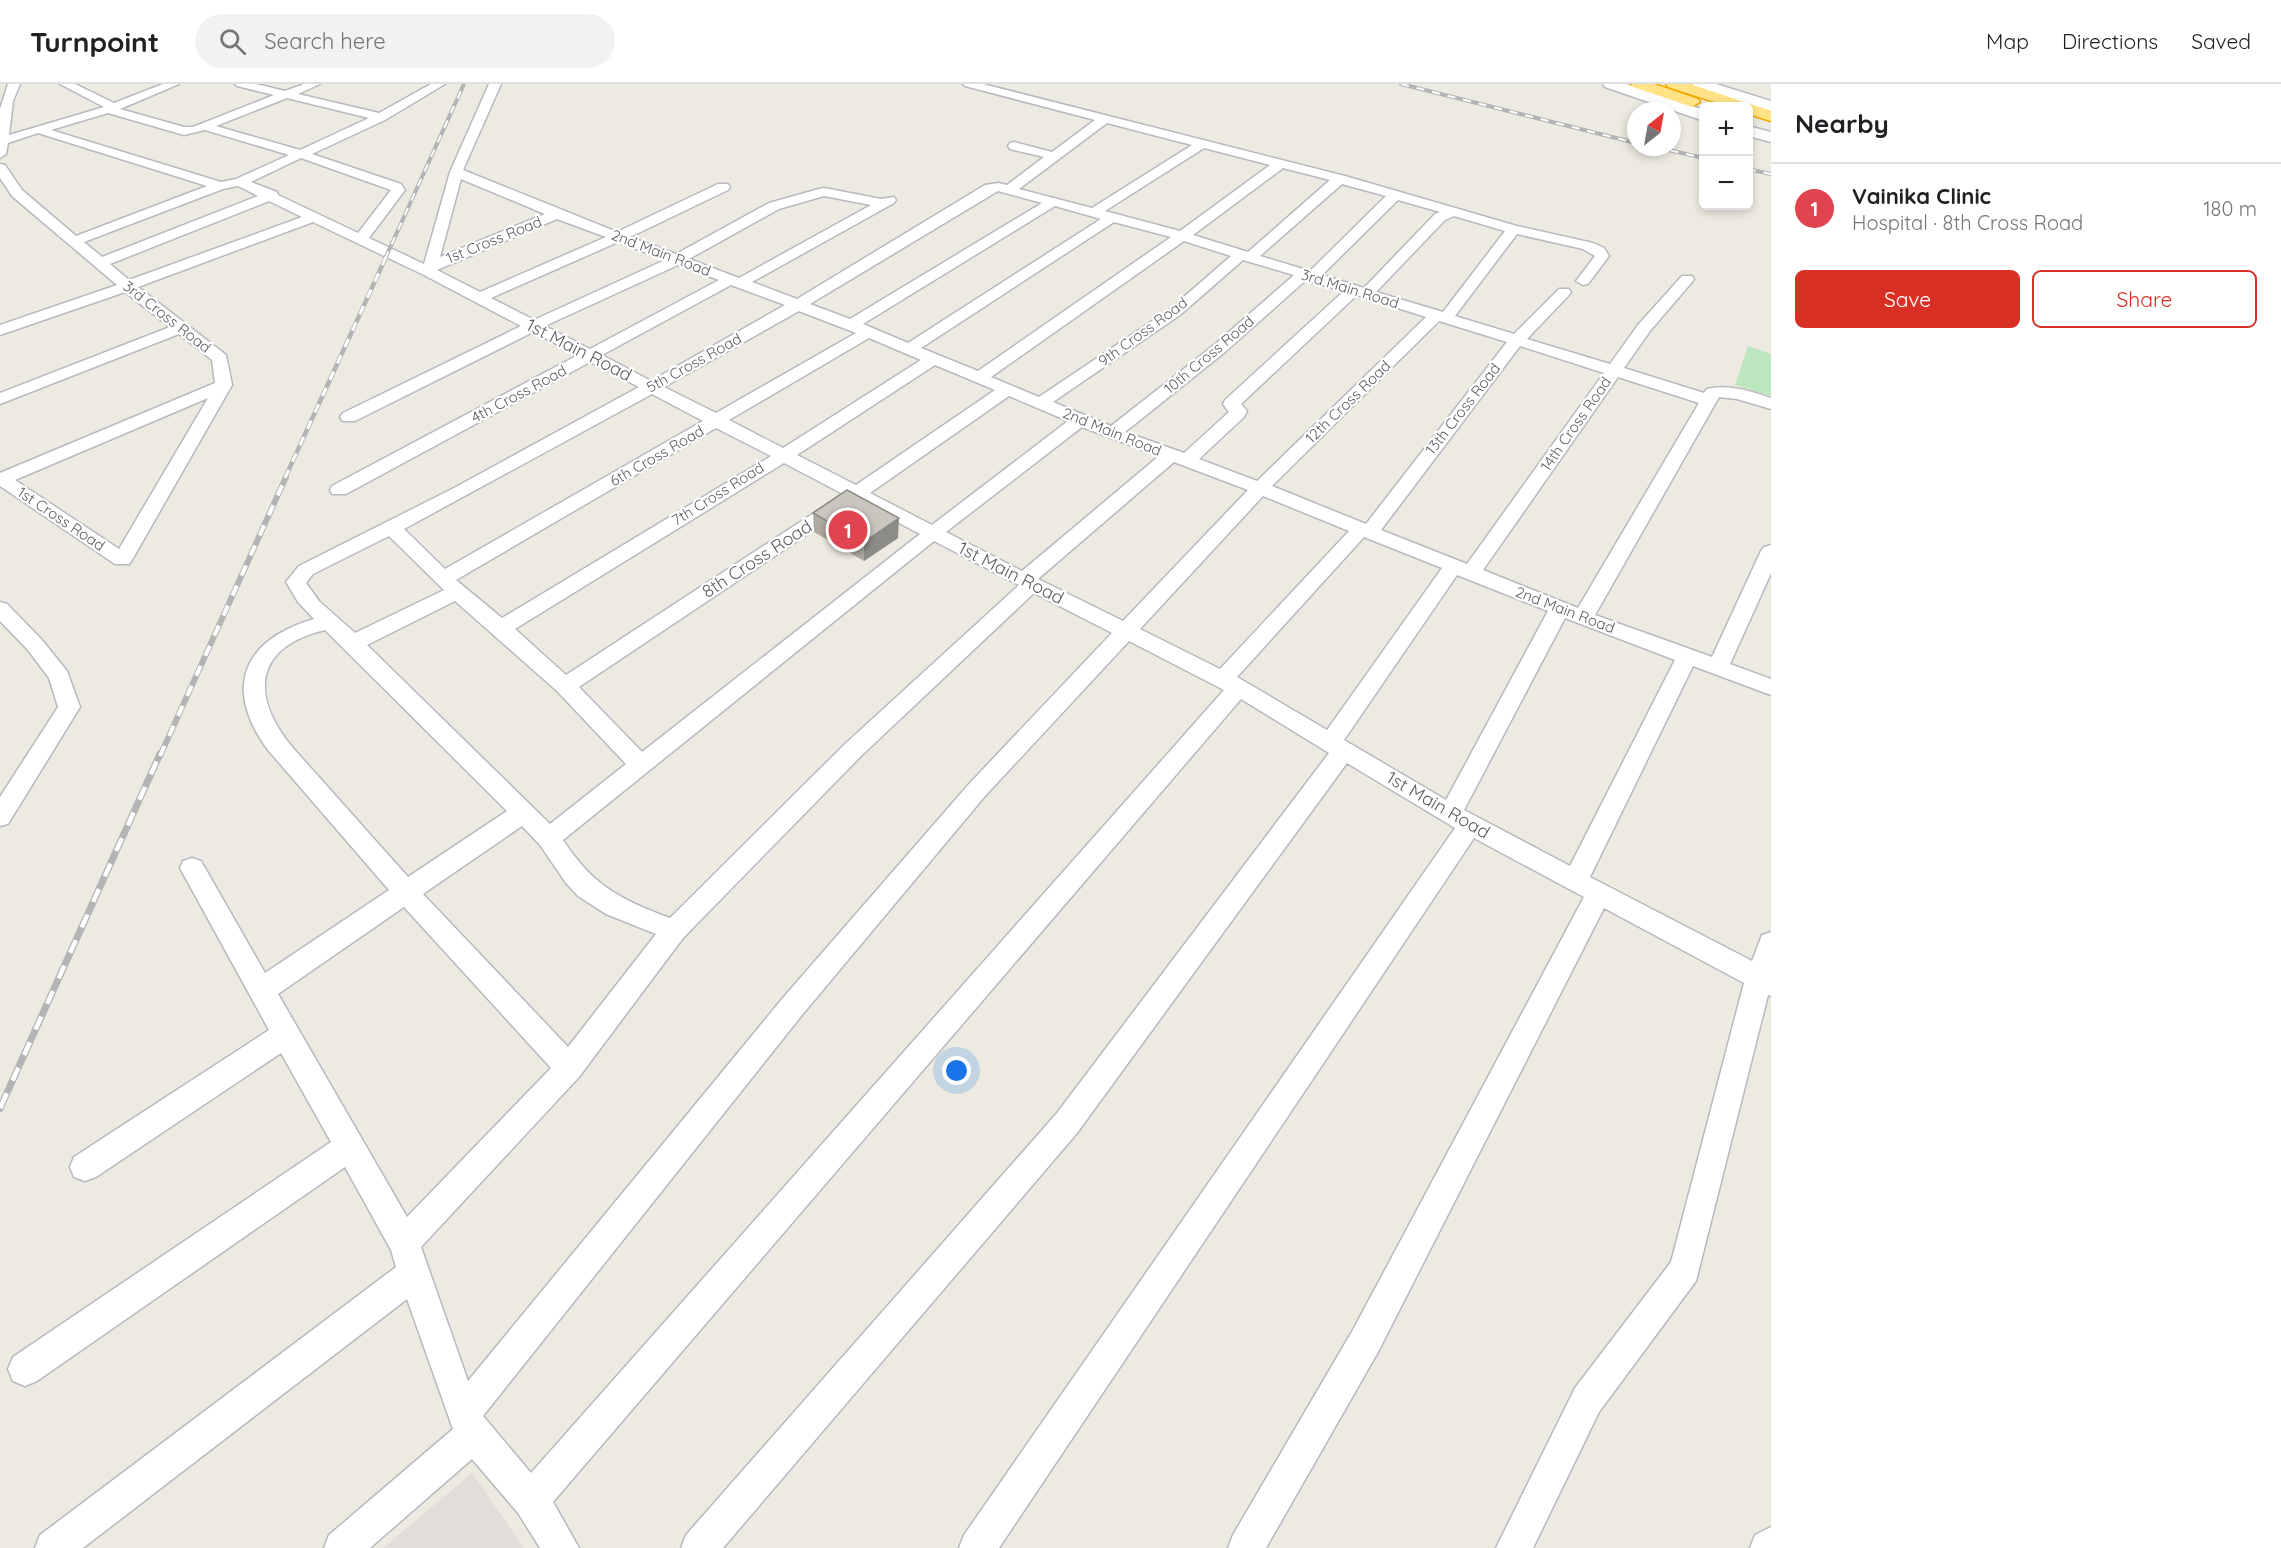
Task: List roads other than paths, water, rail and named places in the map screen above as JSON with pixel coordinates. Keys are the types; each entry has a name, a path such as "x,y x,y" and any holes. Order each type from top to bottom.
{"highway":[{"path":"1640,84 1699,104"},
{"path":"1674,84 1730,102"},
{"path":"1753,110 1771,116"},
{"path":"1753,121 1771,127"}],"street":[{"path":"0,154 7,101 14,84"},
{"path":"66,84 111,108 184,131 206,127 314,84"},
{"path":"0,141 111,108 173,84"},
{"path":"241,84 381,117"},
{"path":"430,269 456,172 495,84"},
{"path":"969,84 1340,179 1514,229 1588,246 1599,251 1602,256 1583,281"},
{"path":"1611,84 1699,114"},
{"path":"1700,84 1771,106"},
{"path":"75,241 220,186 240,182 381,117 438,85"},
{"path":"1010,189 1104,119"},
{"path":"206,127 301,154 396,187 398,190 360,240"},
{"path":"40,130 220,186"},
{"path":"1753,132 1771,137"},
{"path":"1095,212 1202,144"},
{"path":"1014,146 1054,156"},
{"path":"979,378 1182,236 1280,164"},
{"name":"3rd Cross Road","path":"0,168 17,193 127,286 220,358 224,385"},
{"name":"2nd Main Road","path":"456,172 557,214 851,325 1080,420 1260,488 1583,618 1771,687"},
{"name":"9th Cross Road","path":"1041,404 1175,312 1290,223 1340,179"},
{"name":"1st Main Road","path":"240,182 272,195 360,240 430,269 479,298 590,356 1230,684 1461,819 1765,981"},
{"path":"479,298 618,237 723,187"},
{"name":"3rd Main Road","path":"990,188 1010,189 1182,236 1708,400"},
{"name":"5th Cross Road","path":"331,622 298,589 296,582 306,570 392,528 653,387 797,305 990,188"},
{"path":"349,417 533,326 678,259 774,206 824,192 883,203"},
{"name":"10th Cross Road","path":"1113,433 1308,276 1396,194"},
{"path":"99,263 272,195"},
{"name":"4th Cross Road","path":"339,490 897,196"},
{"path":"851,325 1054,201"},
{"path":"53,1548 410,1258 569,1068 674,930 853,750 1028,582 1178,458 1238,413 1231,404 1360,292 1440,217 1454,212"},
{"name":"1st Cross Road","path":"430,269 557,214"},
{"path":"0,330 314,217"},
{"path":"909,349 1113,217"},
{"name":"12th Cross Road","path":"342,1548 469,1424 792,1007 977,790 1260,488 1441,316 1479,274 1514,229"},
{"name":"14th Cross Road","path":"699,1548 1067,1123 1462,569 1644,328 1687,279"},
{"name":"13th Cross Road","path":"531,1500 1230,684 1365,530 1516,341 1564,291"},
{"path":"0,399 181,328"},
{"name":"6th Cross Road","path":"353,643 717,421 868,332"},
{"name":"7th Cross Road","path":"501,628 783,454 845,419 933,359"},
{"path":"1,479 224,385"},
{"name":"1st Cross Road","path":"1,479 122,560 224,385"},
{"name":"8th Cross Road","path":"565,686 857,493 1007,390"},
{"path":"1583,618 1708,400 1717,390 1771,404"},
{"path":"549,838 933,533 1080,420"},
{"path":"392,528 451,585 565,686 640,764"},
{"path":"1718,667 1771,551"},
{"path":"977,1548 1461,819 1560,608"},
{"path":"0,609 35,645 59,676 69,707 0,817"},
{"path":"569,1068 406,890 267,731 254,695 254,674 263,658 276,644 296,632 331,622 549,838 567,869 586,889 614,908 674,930"},
{"path":"1246,1548 1366,1340 1587,886 1688,656"},
{"path":"260,991 406,890 523,813"},
{"path":"192,868 350,1146 410,1258 469,1424 531,1500 561,1548"},
{"path":"1514,1548 1587,1400 1685,1270 1765,981 1771,943"},
{"path":"85,1167 285,1035"},
{"path":"25,1369 350,1146"}],"railway":[{"path":"385,259 464,84"},
{"path":"1401,84 1627,141"},
{"path":"1681,153 1699,157"},
{"path":"1753,170 1771,174"},
{"path":"285,478 386,257"},
{"path":"160,756 286,477"},
{"path":"1,1106 160,754"}],"place":[{"name":"Vainika Clinic","path":"848,530"}]}
